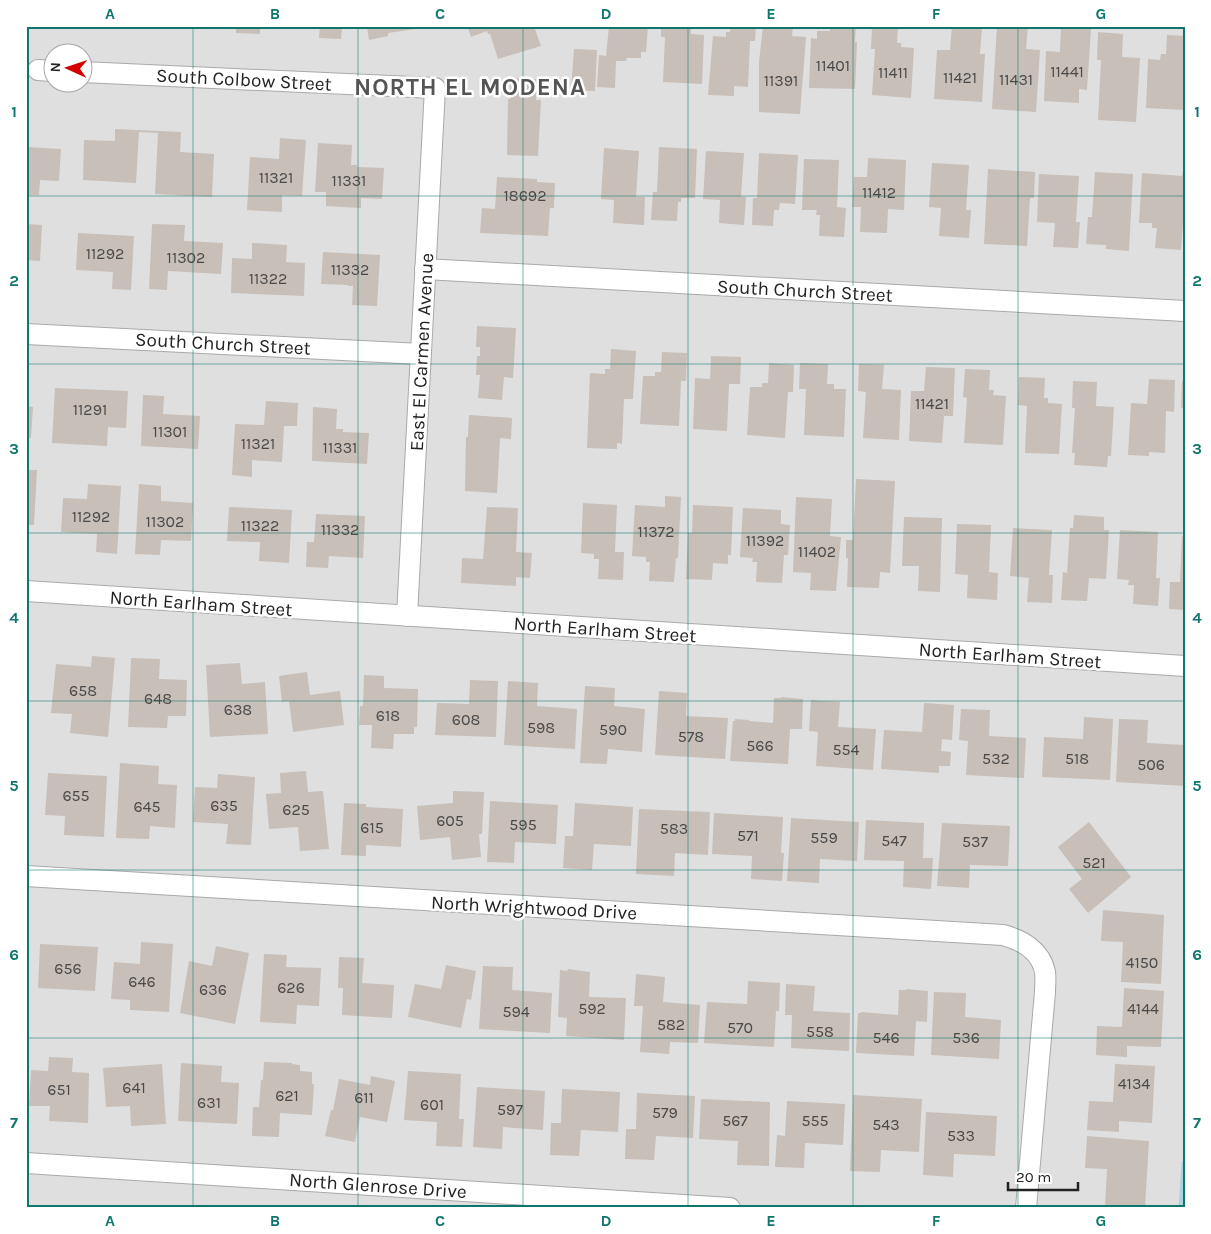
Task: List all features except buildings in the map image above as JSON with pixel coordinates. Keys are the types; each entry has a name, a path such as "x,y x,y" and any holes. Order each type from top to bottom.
{"street":[{"name":"South Colbow Street","path":"92,72 435,88"},
{"name":"East El Carmen Avenue","path":"407,616 435,88"},
{"name":"South Church Street","path":"425,269 1185,311"},
{"name":"South Church Street","path":"26,334 421,354"},
{"name":"North Earlham Street","path":"26,591 1185,666"},
{"name":"North Wrightwood Drive","path":"26,876 1003,935 1020,940 1037,954 1045,971 1045,992 1026,1208"},
{"name":"North Glenrose Drive","path":"26,1163 730,1208"}],"shaded area":[{"path":"26,26 1185,26 1185,1161 1182,1208 26,1208"}],"waterway":[{"path":"1182,1208 1185,1164"}],"district":[{"name":"NORTH EL MODENA","path":"470,87"}]}
